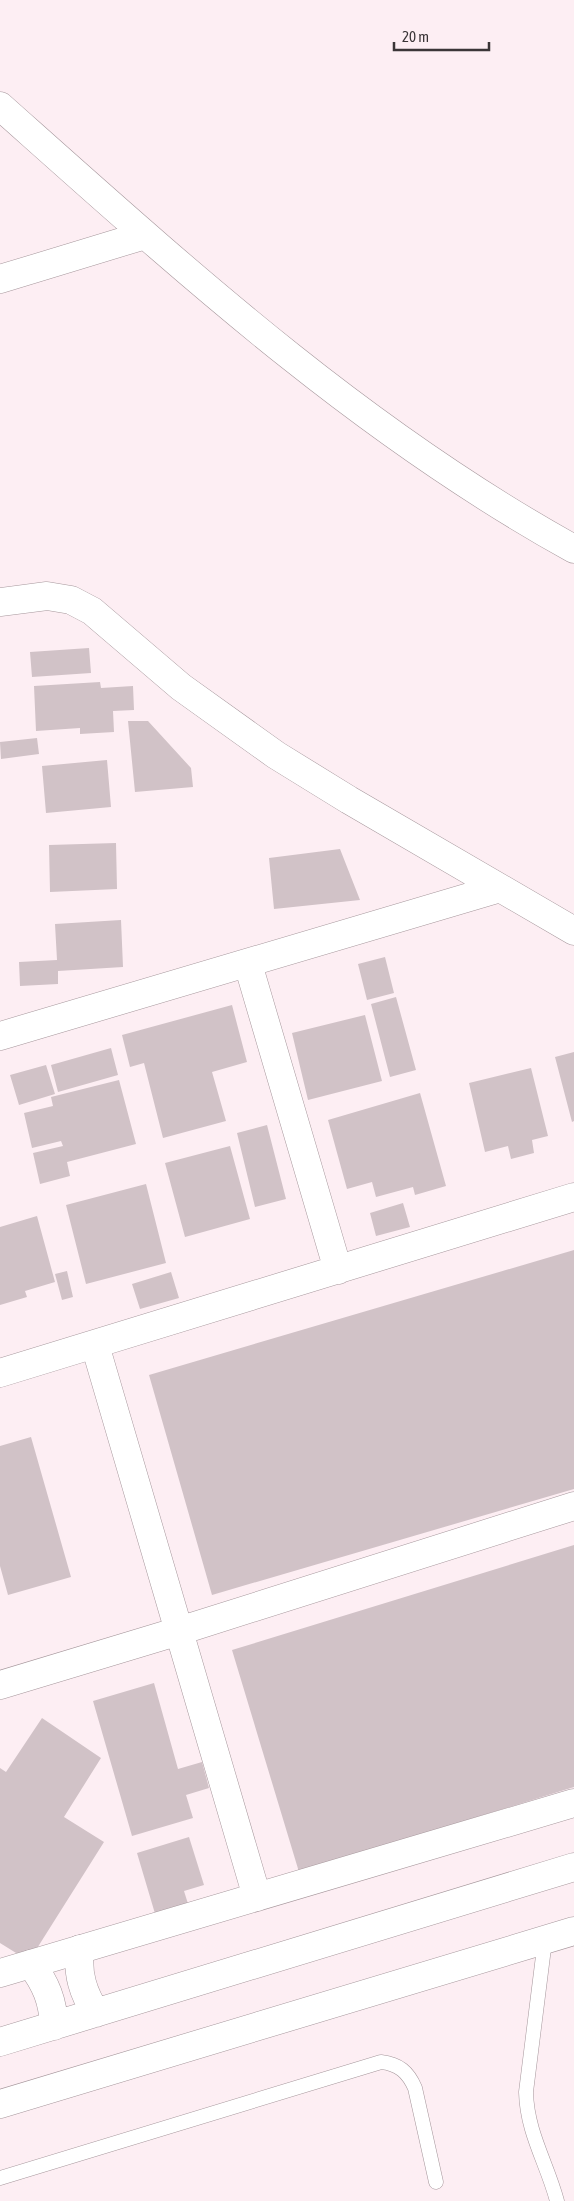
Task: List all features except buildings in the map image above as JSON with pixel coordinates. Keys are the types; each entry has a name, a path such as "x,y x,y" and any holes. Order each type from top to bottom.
{"street":[{"path":"0,106 223,303 355,408 479,492 574,549"},
{"path":"0,279 145,235"},
{"path":"0,602 47,596 71,600 92,611 181,687 252,739 349,800 574,931"},
{"path":"0,1036 500,888"},
{"path":"248,964 338,1270"},
{"path":"0,1373 574,1197"},
{"path":"95,1345 257,1897"},
{"path":"0,1684 179,1631 574,1506"},
{"path":"0,1973 574,1803"},
{"path":"0,2042 574,1867"},
{"path":"0,2104 574,1931"},
{"path":"80,1949 78,1964 81,1982 86,1998 96,2013"},
{"path":"31,1964 49,1993 54,2009 54,2026"}],"lane":[{"path":"545,1940 526,2092 526,2109 529,2124 558,2201"},
{"path":"0,2178 381,2062 398,2066 411,2078 416,2088 436,2182"}]}
